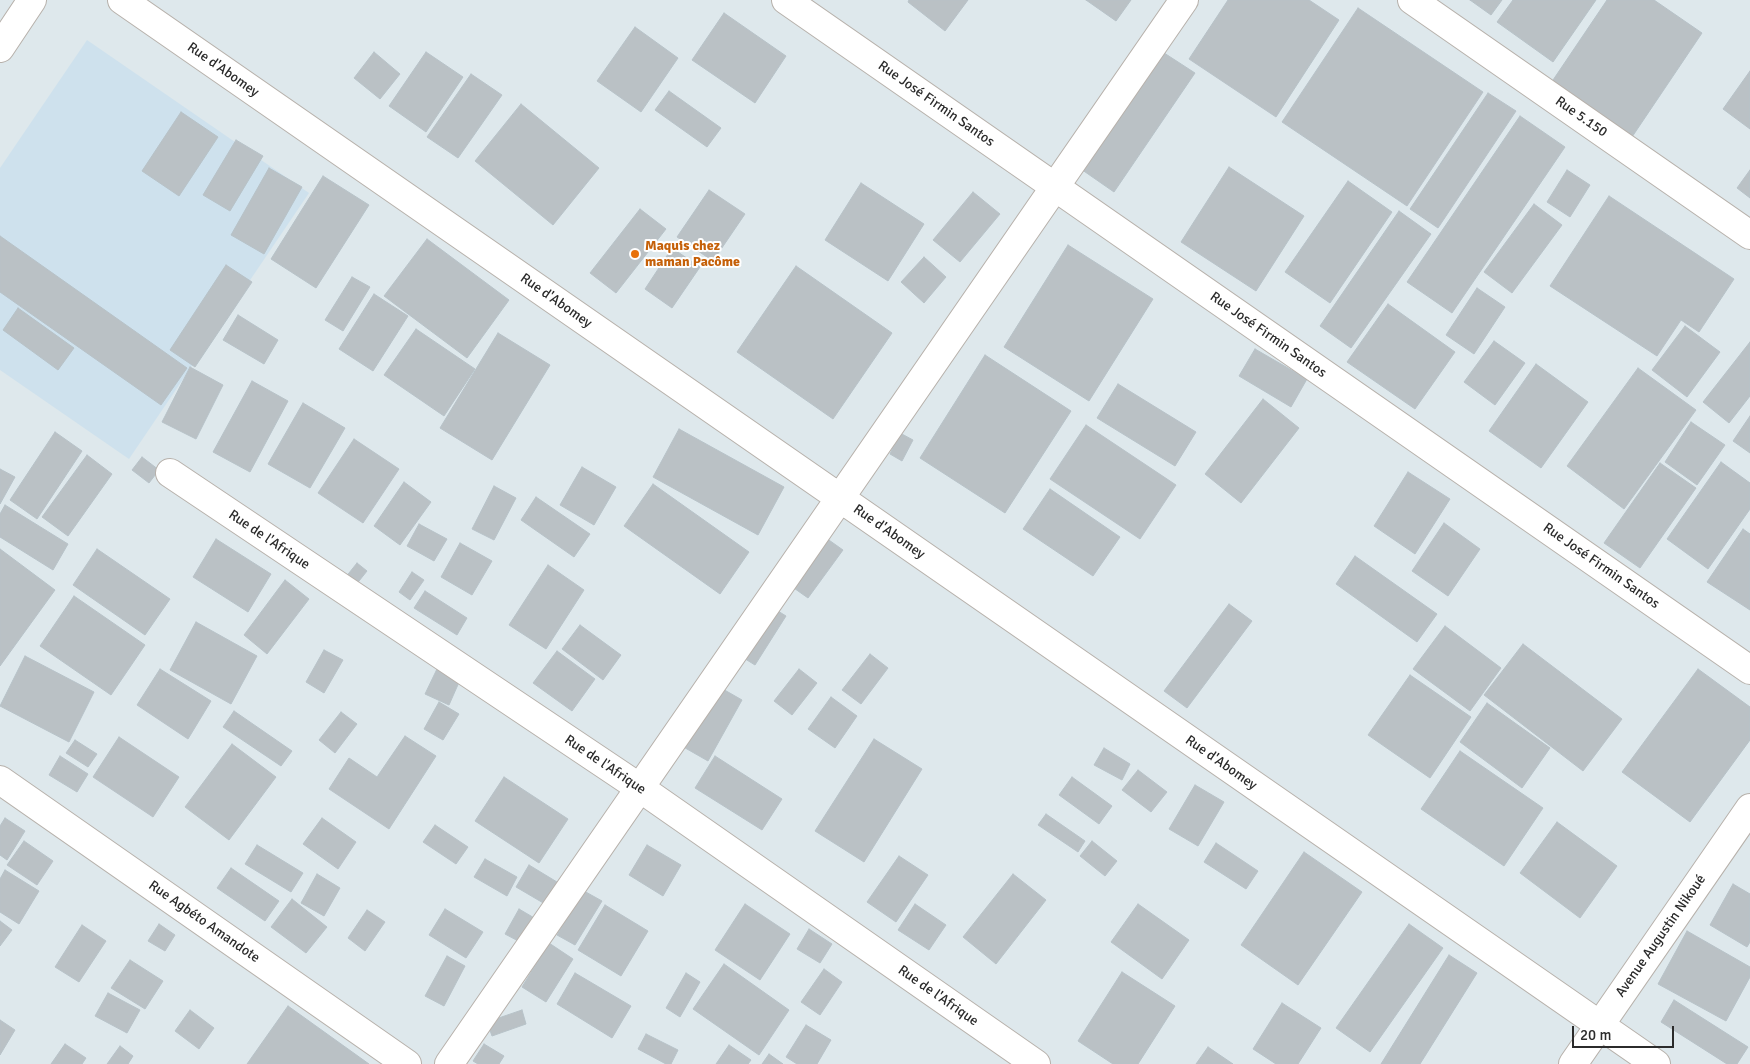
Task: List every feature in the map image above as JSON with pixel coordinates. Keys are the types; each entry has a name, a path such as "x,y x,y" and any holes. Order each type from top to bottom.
{"street":[{"path":"0,48 32,0"},
{"name":"Rue d'Abomey","path":"122,0 1656,1064"},
{"name":"Rue José Firmin Santos","path":"786,0 1750,670"},
{"path":"449,1064 1184,0"},
{"name":"Rue 5.150","path":"1412,0 1750,235"},
{"name":"Rue de l'Afrique","path":"170,473 640,788 1036,1064"},
{"name":"Rue Agbéto Amandote","path":"0,780 407,1064"},
{"name":"Avenue Augustin Nikoué","path":"1573,1064 1750,808"}],"shaded area":[{"path":"87,40 309,193 129,459 0,370 0,168"}],"building":[{"path":"909,0 968,0 945,31 908,2"},
{"path":"1086,0 1131,0 1116,21"},
{"path":"1228,0 1309,0 1339,20 1276,117 1189,59"},
{"path":"1470,0 1502,0 1491,15"},
{"path":"1513,0 1596,0 1553,62 1497,22"},
{"path":"1607,0 1654,0 1702,33 1632,137 1551,83"},
{"path":"1358,8 1483,92 1407,206 1282,122"},
{"path":"724,13 786,56 755,103 692,60"},
{"path":"635,27 678,58 641,112 597,81"},
{"path":"1158,49 1195,73 1114,192 1078,167"},
{"path":"374,52 400,74 380,99 354,78"},
{"path":"426,52 463,77 426,132 389,106"},
{"path":"1750,71 1750,129 1723,109"},
{"path":"471,74 502,95 458,158 427,137"},
{"path":"669,91 721,128 707,147 655,110"},
{"path":"1488,93 1516,111 1438,228 1410,209"},
{"path":"521,104 599,168 553,225 475,161"},
{"path":"181,112 218,137 179,196 142,171"},
{"path":"1520,116 1565,147 1452,313 1407,282"},
{"path":"236,140 263,156 230,211 203,195"},
{"path":"1229,167 1304,216 1256,291 1181,242"},
{"path":"269,168 302,187 264,254 231,235"},
{"path":"1567,170 1590,185 1570,217 1547,202"},
{"path":"1750,170 1750,198 1737,188"},
{"path":"323,176 369,205 316,288 271,259"},
{"path":"1348,181 1392,212 1330,303 1285,272"},
{"path":"861,183 924,224 888,281 825,240"},
{"path":"709,190 745,214 713,261 677,237"},
{"path":"973,192 1000,214 960,262 933,240"},
{"path":"1609,196 1734,279 1699,332 1681,320 1657,356 1550,286"},
{"path":"1534,204 1562,225 1512,293 1484,272"},
{"path":"640,209 666,229 616,293 590,273"},
{"path":"1399,211 1431,234 1351,348 1320,326"},
{"path":"0,236 187,368 161,405 0,292"},
{"path":"427,239 509,300 467,358 384,296"},
{"path":"1068,245 1153,299 1089,401 1004,347"},
{"path":"672,248 700,267 672,308 645,289"},
{"path":"924,257 946,277 924,303 901,282"},
{"path":"226,265 252,282 195,367 170,350"},
{"path":"796,266 892,333 833,419 737,352"},
{"path":"352,277 370,287 343,331 325,320"},
{"path":"1477,288 1505,307 1474,354 1446,335"},
{"path":"374,294 408,316 373,371 339,349"},
{"path":"1388,304 1455,352 1415,409 1347,362"},
{"path":"18,308 74,348 58,370 3,330"},
{"path":"238,315 278,340 264,364 223,340"},
{"path":"1685,326 1720,352 1687,397 1652,370"},
{"path":"416,329 475,369 444,416 384,375"},
{"path":"498,333 550,365 492,460 440,428"},
{"path":"1494,341 1525,363 1495,405 1464,382"},
{"path":"1750,342 1750,396 1729,423 1703,402"},
{"path":"1255,349 1307,379 1291,407 1239,376"},
{"path":"985,355 1071,411 1005,513 920,458"},
{"path":"1536,364 1588,402 1541,468 1489,431"},
{"path":"190,367 223,385 196,439 162,422"},
{"path":"1638,368 1696,410 1624,509 1567,466"},
{"path":"252,381 288,401 250,472 213,452"},
{"path":"1118,384 1196,432 1175,466 1097,418"},
{"path":"1263,399 1299,428 1241,503 1205,474"},
{"path":"303,403 345,428 310,488 268,464"},
{"path":"1750,416 1750,453 1733,441"},
{"path":"1691,422 1725,445 1697,485 1665,462"},
{"path":"1086,425 1176,485 1140,539 1050,479"},
{"path":"679,429 784,487 758,535 653,477"},
{"path":"55,432 82,451 37,519 10,500"},
{"path":"900,433 913,440 902,461 890,454"},
{"path":"354,439 399,469 363,523 318,493"},
{"path":"87,455 112,474 68,536 42,517"},
{"path":"142,457 159,470 149,483 132,470"},
{"path":"1721,462 1750,483 1750,509 1708,569 1667,539"},
{"path":"1660,463 1696,488 1640,568 1604,543"},
{"path":"582,467 616,487 594,525 560,505"},
{"path":"0,469 15,477 0,504"},
{"path":"1408,472 1450,499 1415,554 1374,526"},
{"path":"404,482 431,502 400,545 374,526"},
{"path":"653,484 749,552 720,594 624,526"},
{"path":"494,486 516,498 494,540 472,529"},
{"path":"1050,489 1120,537 1093,576 1023,529"},
{"path":"536,497 590,534 574,557 521,520"},
{"path":"5,505 68,544 53,570 0,537 0,514"},
{"path":"1444,523 1480,549 1448,596 1412,571"},
{"path":"419,524 447,539 434,561 407,546"},
{"path":"1743,529 1750,534 1750,610 1707,582"},
{"path":"826,538 843,550 808,598 791,586"},
{"path":"216,539 271,574 248,612 193,577"},
{"path":"460,543 492,561 472,595 441,577"},
{"path":"0,549 55,590 0,666"},
{"path":"97,549 170,599 145,635 73,585"},
{"path":"1355,556 1437,614 1417,642 1336,584"},
{"path":"357,563 367,571 351,591 341,583"},
{"path":"548,565 584,590 546,649 509,625"},
{"path":"412,572 424,580 410,600 399,592"},
{"path":"285,580 309,599 267,654 244,635"},
{"path":"425,591 467,618 457,635 414,608"},
{"path":"74,596 145,645 111,695 40,646"},
{"path":"765,603 786,616 755,665 734,652"},
{"path":"1229,604 1252,621 1187,708 1164,691"},
{"path":"196,622 257,656 231,704 170,670"},
{"path":"580,625 621,655 603,680 562,649"},
{"path":"1445,626 1501,668 1470,711 1413,669"},
{"path":"1523,644 1622,719 1583,771 1484,695"},
{"path":"324,650 343,660 324,693 306,682"},
{"path":"557,651 595,679 572,711 533,683"},
{"path":"870,654 888,668 861,704 842,690"},
{"path":"25,656 94,692 69,742 0,706"},
{"path":"160,669 211,701 188,739 137,705"},
{"path":"437,669 460,680 449,705 425,694"},
{"path":"799,669 817,683 792,715 774,701"},
{"path":"1698,669 1750,707 1750,740 1690,822 1622,772"},
{"path":"1410,675 1471,717 1430,778 1368,735"},
{"path":"714,684 742,700 708,761 680,745"},
{"path":"831,697 857,716 835,748 808,729"},
{"path":"439,702 459,714 443,740 424,729"},
{"path":"1487,703 1550,748 1522,788 1460,742"},
{"path":"234,711 292,751 281,766 223,727"},
{"path":"341,712 357,724 335,753 319,740"},
{"path":"405,736 436,756 389,829 329,789 349,758 377,777"},
{"path":"119,737 179,777 153,817 93,777"},
{"path":"874,739 922,769 864,862 815,831"},
{"path":"75,740 97,754 88,767 66,753"},
{"path":"232,744 276,777 229,840 185,807"},
{"path":"1104,748 1130,764 1122,780 1094,765"},
{"path":"1460,751 1543,808 1504,866 1421,809"},
{"path":"60,756 88,774 77,792 49,775"},
{"path":"715,756 782,799 762,830 695,788"},
{"path":"1138,770 1167,792 1151,812 1122,790"},
{"path":"504,777 568,819 539,863 475,821"},
{"path":"1072,777 1112,806 1099,824 1059,795"},
{"path":"1195,785 1224,802 1198,846 1169,829"},
{"path":"1046,814 1085,841 1078,852 1038,825"},
{"path":"5,818 25,831 7,860 0,855 0,826"},
{"path":"322,818 356,842 338,869 303,844"},
{"path":"1557,822 1617,866 1580,918 1520,873"},
{"path":"435,825 468,847 456,864 423,842"},
{"path":"24,841 53,861 37,885 7,865"},
{"path":"1092,841 1117,861 1105,876 1080,856"},
{"path":"1216,843 1258,871 1246,889 1204,862"},
{"path":"257,845 303,873 291,892 245,864"},
{"path":"647,845 681,865 663,896 629,875"},
{"path":"1304,852 1362,892 1298,985 1241,945"},
{"path":"899,856 928,875 896,922 867,902"},
{"path":"485,859 517,877 507,896 474,877"},
{"path":"529,865 557,882 545,904 516,887"},
{"path":"231,868 279,901 265,921 217,888"},
{"path":"5,870 39,891 19,924 0,912 0,879"},
{"path":"317,874 340,888 324,916 301,903"},
{"path":"1013,874 1046,900 996,964 963,937"},
{"path":"1733,884 1750,894 1750,942 1747,947 1710,925"},
{"path":"584,891 602,901 575,945 557,935"},
{"path":"292,899 327,927 306,953 271,927"},
{"path":"745,904 790,934 760,980 715,950"},
{"path":"915,904 946,925 929,950 898,930"},
{"path":"1138,904 1189,940 1162,979 1111,942"},
{"path":"605,905 648,931 621,976 578,950"},
{"path":"445,909 483,932 466,958 429,935"},
{"path":"519,909 536,919 522,943 505,934"},
{"path":"367,910 385,922 365,951 348,938"},
{"path":"0,921 12,930 0,946"},
{"path":"159,924 175,935 165,951 148,941"},
{"path":"1409,924 1443,948 1370,1052 1336,1028"},
{"path":"82,925 106,941 79,982 55,967"},
{"path":"809,929 832,944 820,963 797,949"},
{"path":"1687,931 1750,967 1750,977 1726,1021 1658,984"},
{"path":"549,943 573,959 546,1002 522,987"},
{"path":"1449,955 1477,973 1420,1064 1381,1064"},
{"path":"447,956 465,966 444,1006 425,996"},
{"path":"130,960 163,981 145,1009 111,988"},
{"path":"724,964 789,1010 759,1055 693,1009"},
{"path":"824,969 842,982 820,1015 801,1002"},
{"path":"1122,972 1175,1006 1138,1064 1113,1064 1078,1041"},
{"path":"575,973 631,1006 612,1038 557,1004"},
{"path":"686,973 700,982 680,1017 666,1008"},
{"path":"108,993 140,1010 127,1033 95,1016"},
{"path":"1674,1000 1748,1047 1737,1064 1727,1064 1661,1022"},
{"path":"1282,1003 1321,1028 1298,1064 1276,1064 1253,1049"},
{"path":"288,1006 369,1064 247,1064"},
{"path":"190,1010 214,1028 199,1049 175,1031"},
{"path":"522,1010 526,1024 492,1036 487,1022"},
{"path":"0,1020 15,1030 0,1055"},
{"path":"806,1025 831,1040 817,1064 797,1064 786,1057"},
{"path":"646,1034 678,1050 671,1064 666,1064 638,1049"},
{"path":"65,1044 86,1058 82,1064 51,1064"},
{"path":"484,1044 504,1056 499,1064 478,1064 473,1061"},
{"path":"729,1045 751,1060 748,1064 716,1064"},
{"path":"120,1046 133,1056 128,1064 107,1064"},
{"path":"1208,1047 1233,1064 1196,1064"},
{"path":"769,1054 783,1064 762,1064"}],"place":[{"name":"Maquis chez maman Pacôme","path":"635,254"}]}
